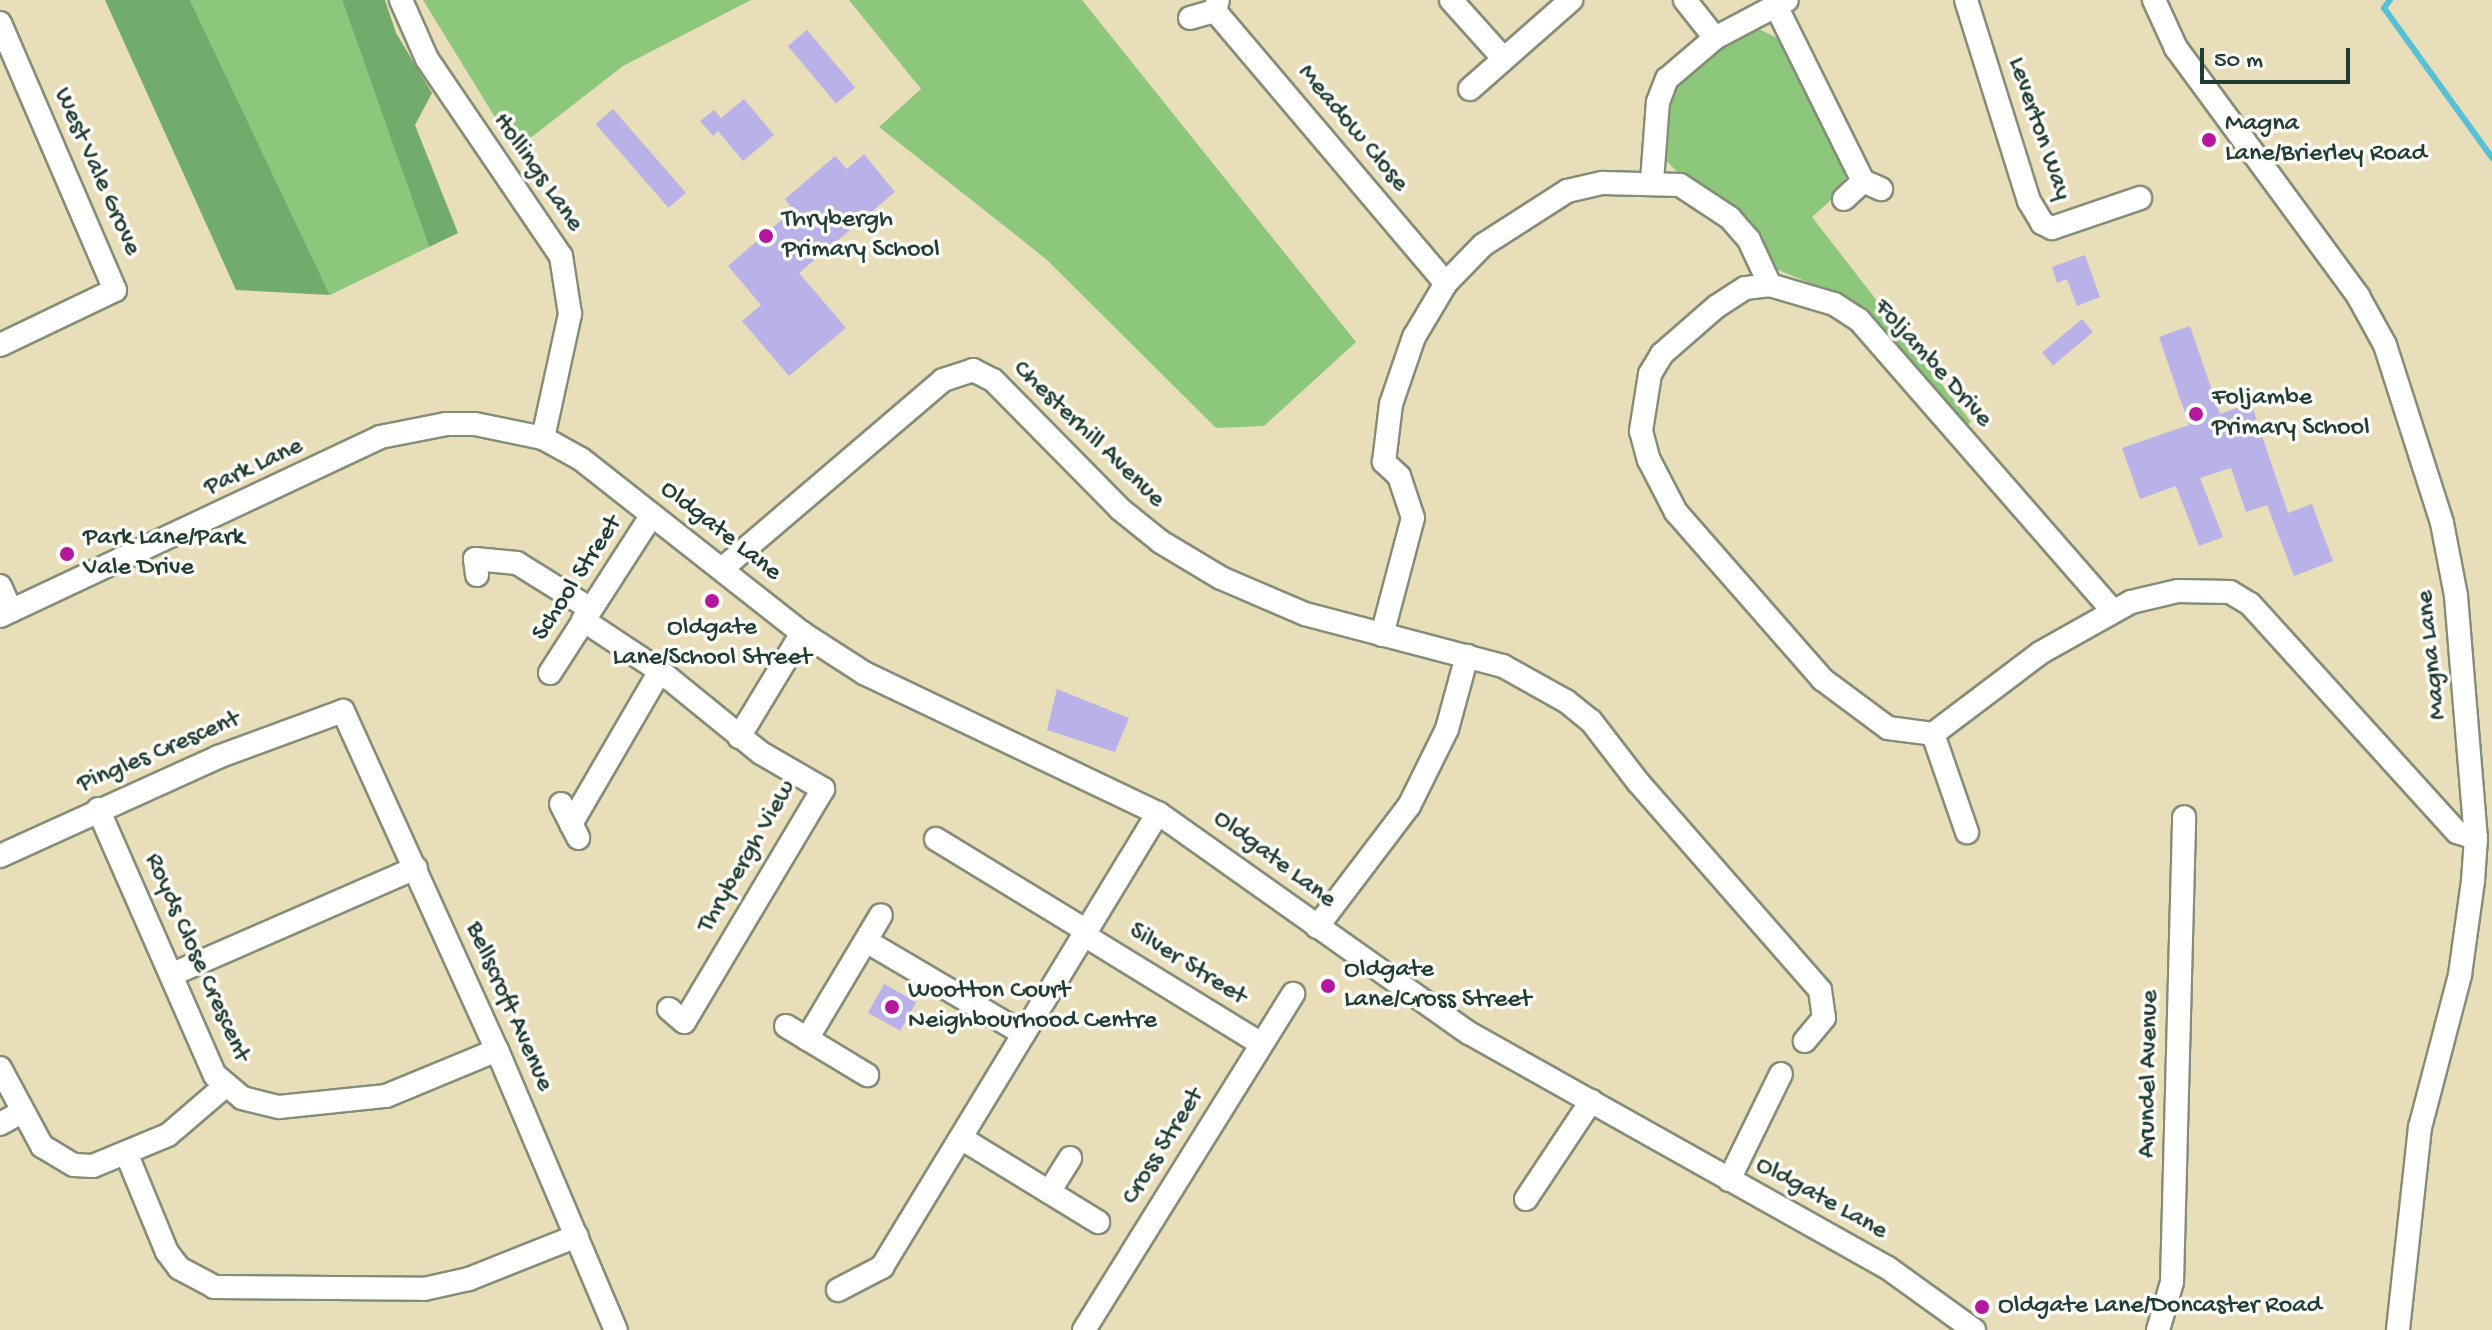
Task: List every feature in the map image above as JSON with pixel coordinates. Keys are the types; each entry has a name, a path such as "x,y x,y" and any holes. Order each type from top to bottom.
{"street":[{"name":"Hollings Lane","path":"401,0 427,59 561,256 570,314 543,438"},
{"path":"1451,0 1504,59"},
{"path":"1470,89 1571,0"},
{"path":"1685,0 1715,38"},
{"name":"Leverton Way","path":"1966,0 2029,201 2042,223 2052,228 2140,198"},
{"name":"Magna Lane","path":"2154,0 2176,48 2358,296 2385,345 2442,523 2456,596 2476,838 2460,975 2420,1127 2398,1330"},
{"path":"1652,181 1658,102 1667,79 1715,38 1781,3 1872,185 1844,199"},
{"name":"Meadow Close","path":"1190,18 1217,6 1446,283"},
{"path":"0,23 6,50"},
{"name":"West Vale Grove","path":"0,345 115,290 6,50"},
{"path":"1382,635 1413,518 1399,476 1384,462 1391,404 1414,337 1446,283 1483,245 1567,191 1603,183 1652,181 1680,185 1730,218 1749,240 1770,285 1745,288 1717,306 1662,354 1642,401 1641,431 1649,460 1676,512 1822,679 1888,728 1907,735 1933,734 2040,653 2112,610 2192,590 2230,592 2250,604 2457,832 2476,838"},
{"name":"Foljambe Drive","path":"1770,285 1834,304 1859,320 2112,610"},
{"name":"Chesterhill Avenue","path":"723,568 943,380 973,370 993,380 1089,479 1161,542 1221,578 1305,614 1467,656 1533,680 1591,721 1638,782 1715,865 1820,990 1824,1018 1805,1041"},
{"name":"Park Lane","path":"5,613 313,472 380,437 461,424 543,438"},
{"name":"Oldgate Lane","path":"543,438 581,459 802,633 925,705 1158,813 1469,1033 1888,1268 1974,1330"},
{"name":"School Street","path":"550,673 652,515"},
{"name":"Thrybergh View","path":"477,575 475,559 517,563 660,671 739,737 823,789 684,1022 669,1009"},
{"path":"0,586 5,613"},
{"path":"739,737 802,633"},
{"path":"1317,927 1416,795 1447,729 1467,656"},
{"path":"570,822 660,671"},
{"name":"Pingles Crescent","path":"0,856 98,809 343,711"},
{"name":"Bellscroft Avenue","path":"343,711 497,1050 616,1330"},
{"path":"1933,734 1967,832"},
{"name":"Royds Close Crescent","path":"98,809 215,1075 225,1086 261,1105 343,1103 386,1096 497,1050"},
{"name":"Silver Street","path":"838,1290 882,1267 1158,813"},
{"name":"Arundel Avenue","path":"2158,1330 2172,1282 2184,817"},
{"path":"936,839 1086,933"},
{"path":"173,974 416,868"},
{"path":"807,1039 881,915"},
{"name":"Silver Street","path":"1086,933 1261,1044"},
{"path":"866,941 1024,1034"},
{"name":"Cross Street","path":"1084,1330 1293,994"},
{"path":"786,1026 867,1075"},
{"path":"0,1068 42,1146 74,1165 93,1166 127,1155 168,1135 225,1086"},
{"path":"1729,1180 1781,1074"},
{"path":"1526,1199 1591,1101"},
{"path":"0,1124 22,1112"},
{"path":"961,1138 1098,1222"},
{"path":"127,1155 167,1252 179,1268 214,1287 424,1289 469,1279 577,1236"},
{"path":"1049,1192 1070,1158"}],"green space":[{"path":"105,0 190,0 330,295 236,290"},
{"path":"190,0 342,0 429,247 330,295"},
{"path":"342,0 385,0 396,33 432,93 415,125 458,233 429,247"},
{"path":"423,0 751,0 623,66 515,150"},
{"path":"849,0 1082,0 1356,342 1264,426 1216,428 1046,259 879,127 921,89"},
{"path":"1755,27 1783,41 1844,162 1847,173 1839,193 1812,217 1971,422 1965,427 1850,300 1774,268 1754,229 1735,207 1681,176 1662,156 1665,108 1676,80 1695,59"}],"building":[{"path":"807,30 855,87 836,104 788,46"},
{"path":"744,99 774,135 743,161 718,131 713,136 700,121 714,110 721,118"},
{"path":"613,109 686,193 668,208 596,124"},
{"path":"864,154 895,192 799,273 846,328 789,376 742,321 761,305 728,266 793,210 785,199 835,156 847,169"},
{"path":"2085,255 2100,297 2077,306 2067,279 2057,283 2052,267"},
{"path":"2082,319 2093,332 2053,365 2042,352"},
{"path":"2190,326 2220,414 2251,403 2288,513 2312,504 2333,561 2294,576 2267,505 2246,512 2231,468 2200,478 2223,537 2199,546 2176,486 2140,499 2122,448 2189,425 2159,337"},
{"path":"1057,689 1129,718 1115,752 1047,730"},
{"name":"Wootton Court Neighbourhood Centre","path":"884,984 916,1002 900,1031 868,1013"}],"waterway":[{"path":"2390,0 2384,8 2492,158"}],"place":[{"name":"Magna Lane/Brierley Road","path":"2209,140"},
{"name":"Thrybergh Primary School","path":"766,236"},
{"name":"Foljambe Primary School","path":"2196,414"},
{"name":"Park Lane/Park Vale Drive","path":"67,554"},
{"name":"Oldgate Lane/School Street","path":"712,601"},
{"name":"Oldgate Lane/Cross Street","path":"1328,986"},
{"name":"Wootton Court Neighbourhood Centre","path":"892,1007"},
{"name":"Oldgate Lane/Doncaster Road","path":"1982,1307"}]}
